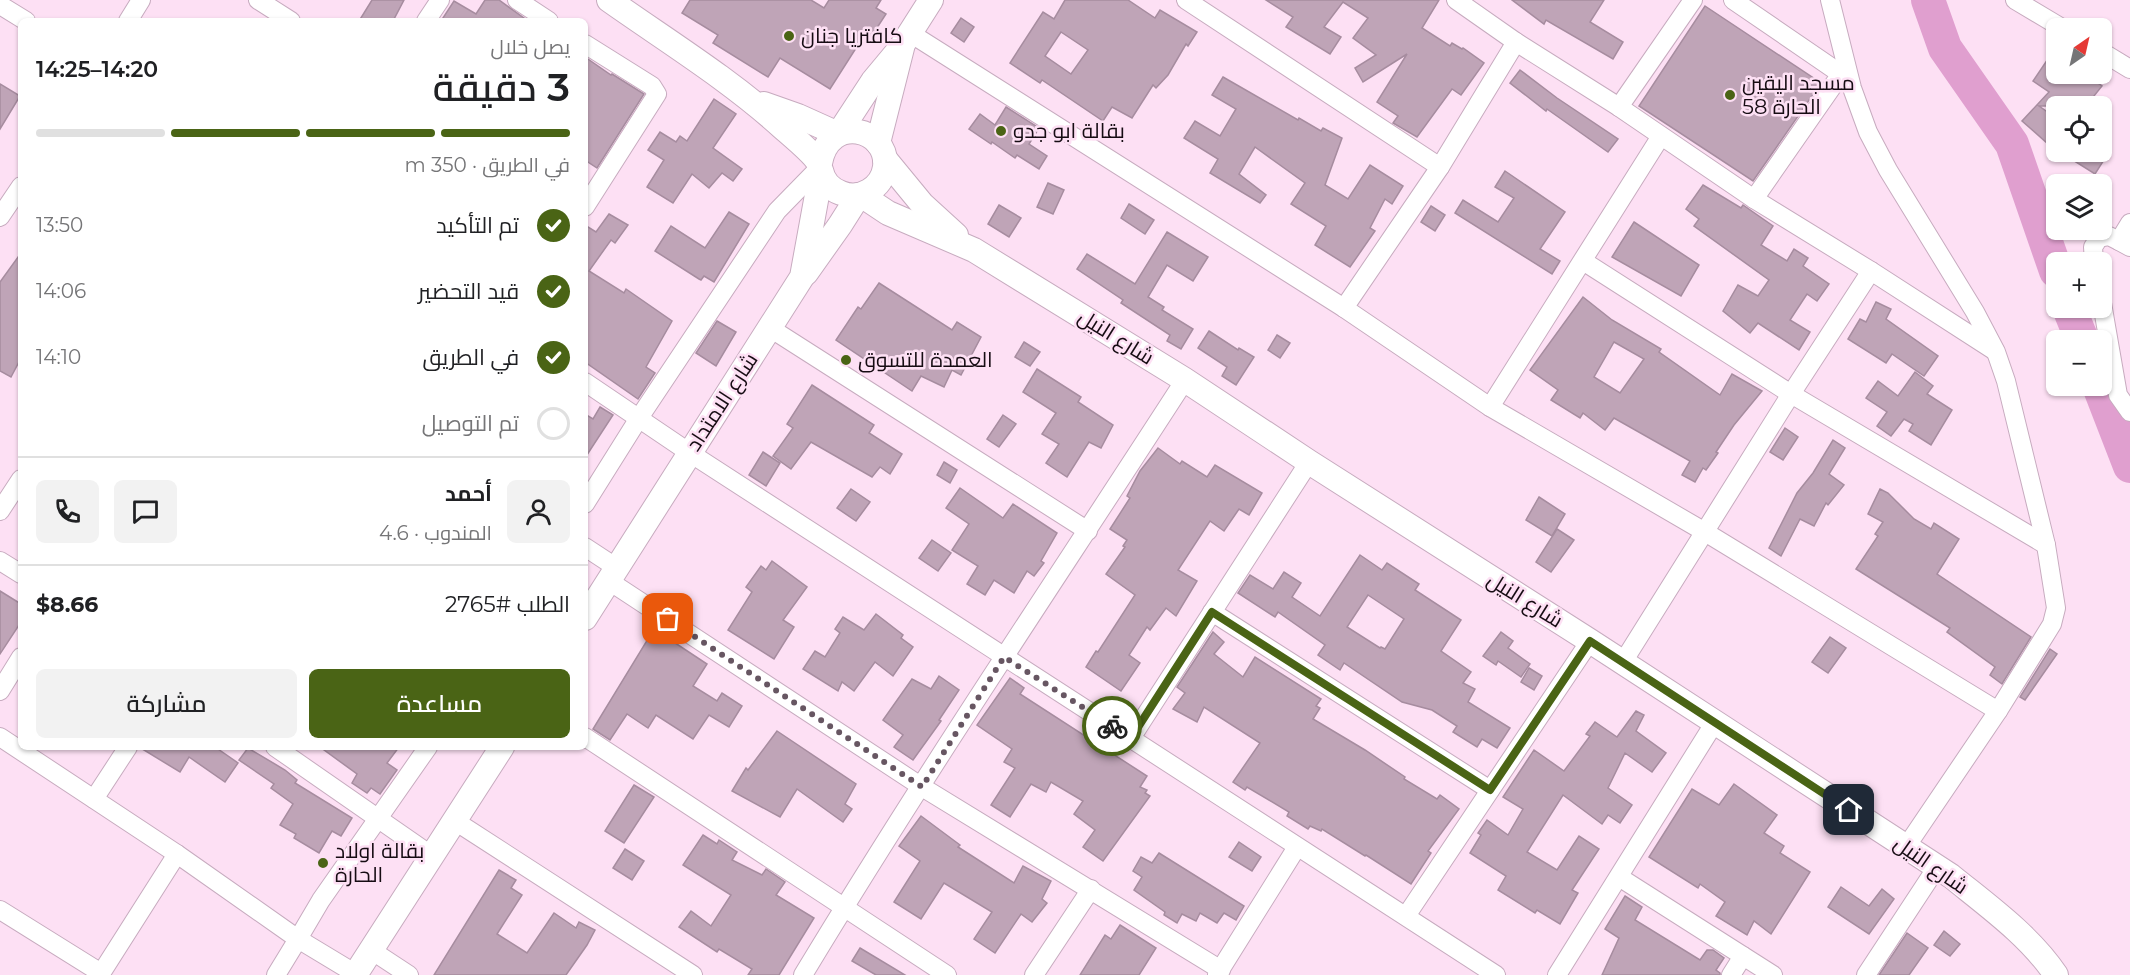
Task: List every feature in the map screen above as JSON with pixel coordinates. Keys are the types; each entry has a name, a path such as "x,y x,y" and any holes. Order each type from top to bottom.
{"street":[{"path":"130,18 141,0"},
{"path":"258,0 286,18"},
{"path":"428,18 440,0"},
{"path":"517,0 544,18"},
{"path":"609,0 750,99 820,167 831,188 849,196 860,195 877,185 885,168 881,151 907,38"},
{"path":"838,134 873,81 907,38 931,0"},
{"path":"1186,0 1440,166"},
{"path":"1456,0 1516,42 1619,106 1754,199 1996,352"},
{"path":"1619,106 1693,0"},
{"path":"1733,0 1847,81"},
{"path":"1830,0 1847,81 1868,132 1888,170 1975,312 1996,352 2008,390 2046,545 2056,608 2052,624 1998,711 1906,847"},
{"path":"2015,0 2046,18"},
{"path":"0,5 21,18"},
{"path":"907,38 1344,308 1490,407 1705,532 1998,711"},
{"path":"1344,308 1440,166 1516,42"},
{"path":"588,46 651,86 657,94 588,202"},
{"path":"2112,58 2130,69"},
{"path":"1754,199 1847,81"},
{"path":"750,99 798,116 838,134"},
{"path":"588,499 777,210 820,167 822,151 828,141 838,134 853,130 867,134 881,151"},
{"path":"1490,407 1661,136"},
{"name":"شارع النيل","path":"881,151 922,204 974,250"},
{"name":"شارع الامتداد","path":"588,613 802,277 820,167"},
{"path":"0,217 18,191"},
{"path":"802,277 860,195"},
{"name":"شارع النيل","path":"860,195 888,213 974,250 1185,380 1952,876 2001,917 2040,955 2056,975"},
{"path":"2093,252 2093,247 2099,238 2109,236 2125,244 2130,223"},
{"path":"1583,261 1791,394 2046,545"},
{"path":"1623,662 1871,271"},
{"path":"2105,318 2118,395 2130,412"},
{"path":"770,328 1088,531"},
{"path":"803,975 844,906 1185,380"},
{"path":"588,384 690,453 1496,975"},
{"path":"1131,738 1309,462"},
{"path":"0,511 18,484"},
{"path":"588,550 613,574 922,787 1091,889 1219,972 1297,847"},
{"path":"0,561 18,572"},
{"path":"1212,612 1490,790"},
{"path":"1406,916 1590,641"},
{"path":"0,691 18,662"},
{"path":"1557,975 1715,722"},
{"path":"0,737 18,749"},
{"path":"588,739 947,975"},
{"path":"20,750 177,854 298,939 356,975 500,750"},
{"path":"94,799 126,750"},
{"path":"279,750 432,856"},
{"path":"276,975 321,900 426,750"},
{"path":"455,821 693,975"},
{"path":"0,909 101,974 177,854"},
{"path":"1866,975 1937,867"},
{"path":"1618,877 1773,975"},
{"path":"1034,975 1091,889"},
{"path":"371,950 409,975"},
{"path":"1731,975 1743,956"}],"building":[{"path":"372,0 404,0 395,18 361,18"},
{"path":"485,0 499,0 524,18 443,18 454,1 476,14"},
{"path":"690,0 811,0 824,8 829,0 881,0 876,8 886,14 871,37 865,34 830,89 780,58 768,77 713,43 718,35 682,13"},
{"path":"1065,0 1128,0 1155,18 1160,10 1197,32 1188,46 1186,44 1168,75 1156,88 1153,85 1132,118 1112,107 1103,121 1042,80 1040,83 1010,63 1043,12 1054,19","holes":["1061,32 1088,50 1071,74 1045,56"]},
{"path":"1266,0 1439,0 1422,28 1450,46 1452,43 1463,48 1484,63 1461,95 1452,89 1417,137 1393,123 1398,116 1377,102 1407,54 1363,82 1355,68 1376,55 1353,38 1368,18 1343,2 1324,27 1341,37 1330,54 1286,27 1293,17"},
{"path":"1512,0 1604,0 1590,22 1623,42 1613,59 1546,20 1544,24"},
{"name":"مسجد اليقين الحارة 58","path":"1705,6 1821,83 1753,181 1639,106"},
{"path":"961,18 974,27 964,42 951,33"},
{"path":"588,59 644,94 597,168 588,162"},
{"path":"2046,62 2046,84 2099,84 2102,86 2094,96 2046,96 2046,106 2039,106 2046,111 2046,142 2022,121 2049,92 2033,81"},
{"path":"1520,70 1618,139 1608,152 1547,109 1546,111 1510,83"},
{"path":"1223,77 1298,120 1299,118 1321,131 1323,128 1342,138 1325,185 1348,199 1370,165 1403,186 1392,204 1385,199 1370,228 1375,231 1350,267 1315,245 1326,226 1291,204 1305,183 1255,147 1239,174 1266,195 1260,203 1210,173 1218,159 1184,138 1195,121 1220,136 1236,109 1212,95"},
{"path":"0,84 18,95 18,99 0,129"},
{"path":"714,99 736,114 713,148 742,169 733,181 722,173 709,188 692,174 673,203 647,187 664,160 648,150 660,132 676,142 680,136 687,141"},
{"path":"1006,107 1039,128 1029,144 1047,156 1039,169 1017,155 1015,158 969,129 980,114 995,125"},
{"path":"2076,162 2103,162 2095,174"},
{"path":"1505,171 1565,212 1540,249 1560,261 1552,274 1455,213 1463,200 1498,222 1514,198 1495,187"},
{"path":"1048,183 1064,190 1053,214 1037,207"},
{"path":"1703,185 1741,208 1743,205 1773,226 1761,245 1787,261 1794,249 1808,258 1803,266 1829,284 1817,301 1807,294 1790,320 1810,332 1799,350 1758,323 1750,333 1723,311 1738,285 1758,296 1769,280 1694,226 1699,219 1686,209"},
{"path":"1129,204 1154,220 1145,234 1121,218"},
{"path":"999,205 1021,218 1009,237 988,224"},
{"path":"1431,206 1445,215 1435,231 1421,222"},
{"path":"729,212 749,224 714,282 704,276 701,280 699,279 655,251 671,226 705,248"},
{"path":"609,214 628,225 615,243 611,240 589,271 624,293 626,289 672,321 646,367 655,373 638,399 588,364 588,227 596,232"},
{"path":"1634,222 1699,265 1681,296 1612,257"},
{"path":"1167,232 1208,257 1193,281 1167,265 1148,297 1164,307 1162,310 1193,329 1181,349 1167,341 1170,335 1121,303 1123,300 1077,269 1087,254 1135,284"},
{"path":"18,257 18,364 11,377 0,371 0,282"},
{"path":"879,283 952,330 957,322 981,337 961,375 952,370 944,387 921,376 912,391 836,340 858,307 861,309"},
{"path":"1583,297 1612,320 1661,349 1659,352 1720,395 1732,374 1762,391 1734,425 1716,452 1718,453 1706,470 1703,468 1695,482 1682,475 1690,461 1614,418 1605,430 1583,413 1580,418 1551,400 1558,390 1530,370","holes":["1614,342 1644,359 1620,393 1594,377"]},
{"path":"1876,302 1891,309 1886,319 1938,356 1924,376 1892,354 1886,363 1848,339 1860,319 1866,322"},
{"path":"717,321 736,332 716,366 696,353"},
{"path":"1209,331 1238,350 1239,348 1254,357 1236,385 1222,376 1227,367 1198,348"},
{"path":"1277,335 1290,343 1280,358 1268,350"},
{"path":"1024,342 1040,352 1030,366 1015,357"},
{"path":"1037,369 1081,397 1078,402 1113,425 1101,448 1089,442 1067,477 1046,463 1059,444 1042,434 1056,413 1023,392"},
{"path":"1915,372 1933,386 1927,394 1952,410 1931,445 1909,431 1913,424 1904,419 1891,436 1877,426 1887,412 1866,398 1878,381 1898,396"},
{"path":"812,385 874,425 869,433 902,454 890,474 880,467 872,477 811,442 791,469 773,456 793,428 787,424"},
{"path":"600,407 613,415 588,453 588,416 593,419"},
{"path":"1003,415 1016,424 999,447 987,439"},
{"path":"1785,428 1798,437 1783,460 1770,452"},
{"path":"1833,440 1845,448 1829,474 1844,485 1828,505 1826,503 1814,526 1800,519 1781,556 1769,548 1797,493 1813,473"},
{"path":"1158,448 1180,464 1182,461 1207,477 1215,465 1262,493 1249,515 1239,509 1224,531 1210,521 1178,570 1197,581 1176,616 1166,608 1150,630 1147,627 1129,655 1140,663 1121,691 1086,667 1135,595 1106,574 1125,547 1123,546 1127,540 1110,529 1130,498 1127,496 1140,471"},
{"path":"763,452 780,463 766,486 749,475"},
{"path":"944,462 957,470 950,483 937,475"},
{"path":"960,488 1003,518 1013,504 1057,533 1041,561 1044,563 1034,576 1027,571 1014,593 994,580 985,595 967,584 978,566 952,550 969,524 946,508"},
{"path":"851,489 870,502 856,521 837,508"},
{"path":"1880,489 1888,493 1914,519 1931,529 1934,523 1959,539 1937,574 2031,637 2002,684 1990,675 1995,667 1947,632 1950,628 1856,569 1878,536 1875,534 1883,522 1868,514"},
{"path":"1539,497 1565,514 1552,536 1526,520"},
{"path":"1557,529 1574,540 1551,572 1536,562"},
{"path":"932,540 951,553 938,571 919,558"},
{"path":"1360,555 1382,570 1387,563 1419,584 1415,590 1461,620 1441,651 1471,672 1463,683 1475,689 1468,702 1510,728 1497,748 1482,739 1477,747 1453,732 1457,726 1432,710 1402,702 1344,663 1340,670 1318,655 1325,645 1278,612 1275,617 1238,593 1250,575 1273,589 1284,572 1301,583 1292,597 1320,616","holes":["1368,595 1404,619 1385,649 1347,627"]},
{"path":"772,561 807,587 783,620 794,627 774,659 728,630 752,592 746,587 761,566 766,570"},
{"path":"0,591 18,602 18,627 0,654"},
{"path":"876,614 903,635 901,638 913,647 893,676 875,662 854,691 842,682 838,691 803,669 815,651 825,657 840,633 835,629 843,617 864,630"},
{"path":"654,629 707,664 693,686 717,701 722,693 742,706 729,727 709,715 693,739 656,715 648,728 627,714 610,740 593,729"},
{"path":"1213,632 1224,642 1214,654 1243,677 1255,657 1321,699 1316,706 1320,708 1313,719 1365,750 1405,777 1404,779 1437,799 1440,795 1459,809 1428,851 1431,853 1411,884 1322,829 1321,831 1310,826 1308,829 1287,816 1289,812 1247,787 1245,790 1233,782 1260,743 1204,707 1197,722 1173,709 1185,693 1177,687"},
{"path":"1501,632 1513,641 1508,648 1530,664 1521,677 1498,661 1496,665 1483,656"},
{"path":"1830,637 1846,648 1828,673 1812,662"},
{"path":"2050,649 2057,654 2025,700 2020,697"},
{"path":"1529,668 1542,676 1534,690 1521,682"},
{"path":"939,676 959,690 939,720 941,721 913,760 894,747 903,735 883,720 912,679 931,689"},
{"path":"1010,678 1024,688 1020,694 1147,776 1140,787 1147,790 1145,793 1150,796 1103,861 1083,847 1095,830 1074,814 1083,801 1051,782 1046,792 1031,784 1010,817 991,805 1015,768 1004,762 1012,749 977,725"},
{"path":"1636,711 1644,715 1636,731 1666,753 1652,772 1625,753 1608,788 1632,805 1620,823 1608,815 1602,824 1563,795 1527,852 1557,870 1579,836 1599,849 1572,890 1578,893 1560,924 1537,910 1535,913 1498,890 1506,876 1470,853 1481,835 1478,833 1487,820 1508,835 1523,809 1503,797 1534,750 1564,771 1590,736 1586,734 1595,722 1617,737"},
{"path":"777,731 856,784 845,804 852,809 843,822 797,789 780,817 732,791 746,768 748,770"},
{"path":"144,750 219,750 238,763 225,782 189,757 180,772"},
{"path":"246,750 251,750 285,770 297,780 295,783 352,818 341,836 332,831 319,853 294,838 296,834 280,825 293,804 271,788 274,784 239,760"},
{"path":"324,750 397,750 387,763 397,770 380,794 371,788 367,793 352,783 357,774"},
{"path":"1734,784 1777,815 1764,833 1784,846 1780,853 1810,872 1771,934 1754,921 1747,935 1716,916 1725,902 1700,884 1698,888 1649,857 1692,789 1719,805"},
{"path":"634,785 654,797 624,843 605,831"},
{"path":"921,816 960,845 958,847 1014,883 1023,866 1051,881 1042,899 1047,903 1032,922 1021,914 995,953 974,939 992,912 944,883 921,919 894,902 920,861 899,846"},
{"path":"703,835 717,844 719,840 737,852 732,860 762,875 766,869 785,882 776,895 814,918 779,975 748,975 752,969 719,949 717,952 679,927 691,911 711,926 731,895 683,865"},
{"path":"1239,842 1261,857 1252,871 1229,857"},
{"path":"625,849 644,861 632,880 613,868"},
{"path":"1159,853 1244,906 1236,920 1224,913 1217,923 1200,913 1196,921 1182,914 1177,923 1134,890 1142,877 1133,871 1141,857 1152,863"},
{"path":"499,870 516,880 511,888 522,895 497,934 527,953 554,913 576,928 579,922 595,930 566,975 434,975"},
{"path":"1841,887 1869,906 1882,889 1894,899 1869,934 1828,907"},
{"path":"1625,896 1642,907 1635,920 1700,960 1707,950 1713,950 1724,958 1716,970 1720,975 1602,975 1619,938 1605,929"},
{"path":"1120,925 1156,948 1139,975 1080,975 1105,935 1111,939"},
{"path":"1944,931 1960,944 1950,956 1934,945"},
{"path":"1907,933 1928,948 1909,975 1879,975"},
{"path":"860,948 905,975 876,975 852,961"}],"waterway":[{"path":"1928,0 1945,48 2012,144 2049,252"},
{"path":"2073,318 2078,330"},
{"path":"2103,396 2130,466"}],"way so far":[{"path":"668,619 922,787 1004,657 1112,726"}],"place":[{"name":"كافتريا جنان","path":"789,36"},
{"name":"مسجد اليقين الحارة 58","path":"1730,95"},
{"name":"بقالة ابو جدو","path":"1001,131"},
{"name":"العمدة للتسوق","path":"846,360"},
{"name":"بقالة اولاد الحارة","path":"323,863"}],"route":[{"path":"1112,726 1131,738 1212,612 1490,790 1590,641 1849,810"}]}
